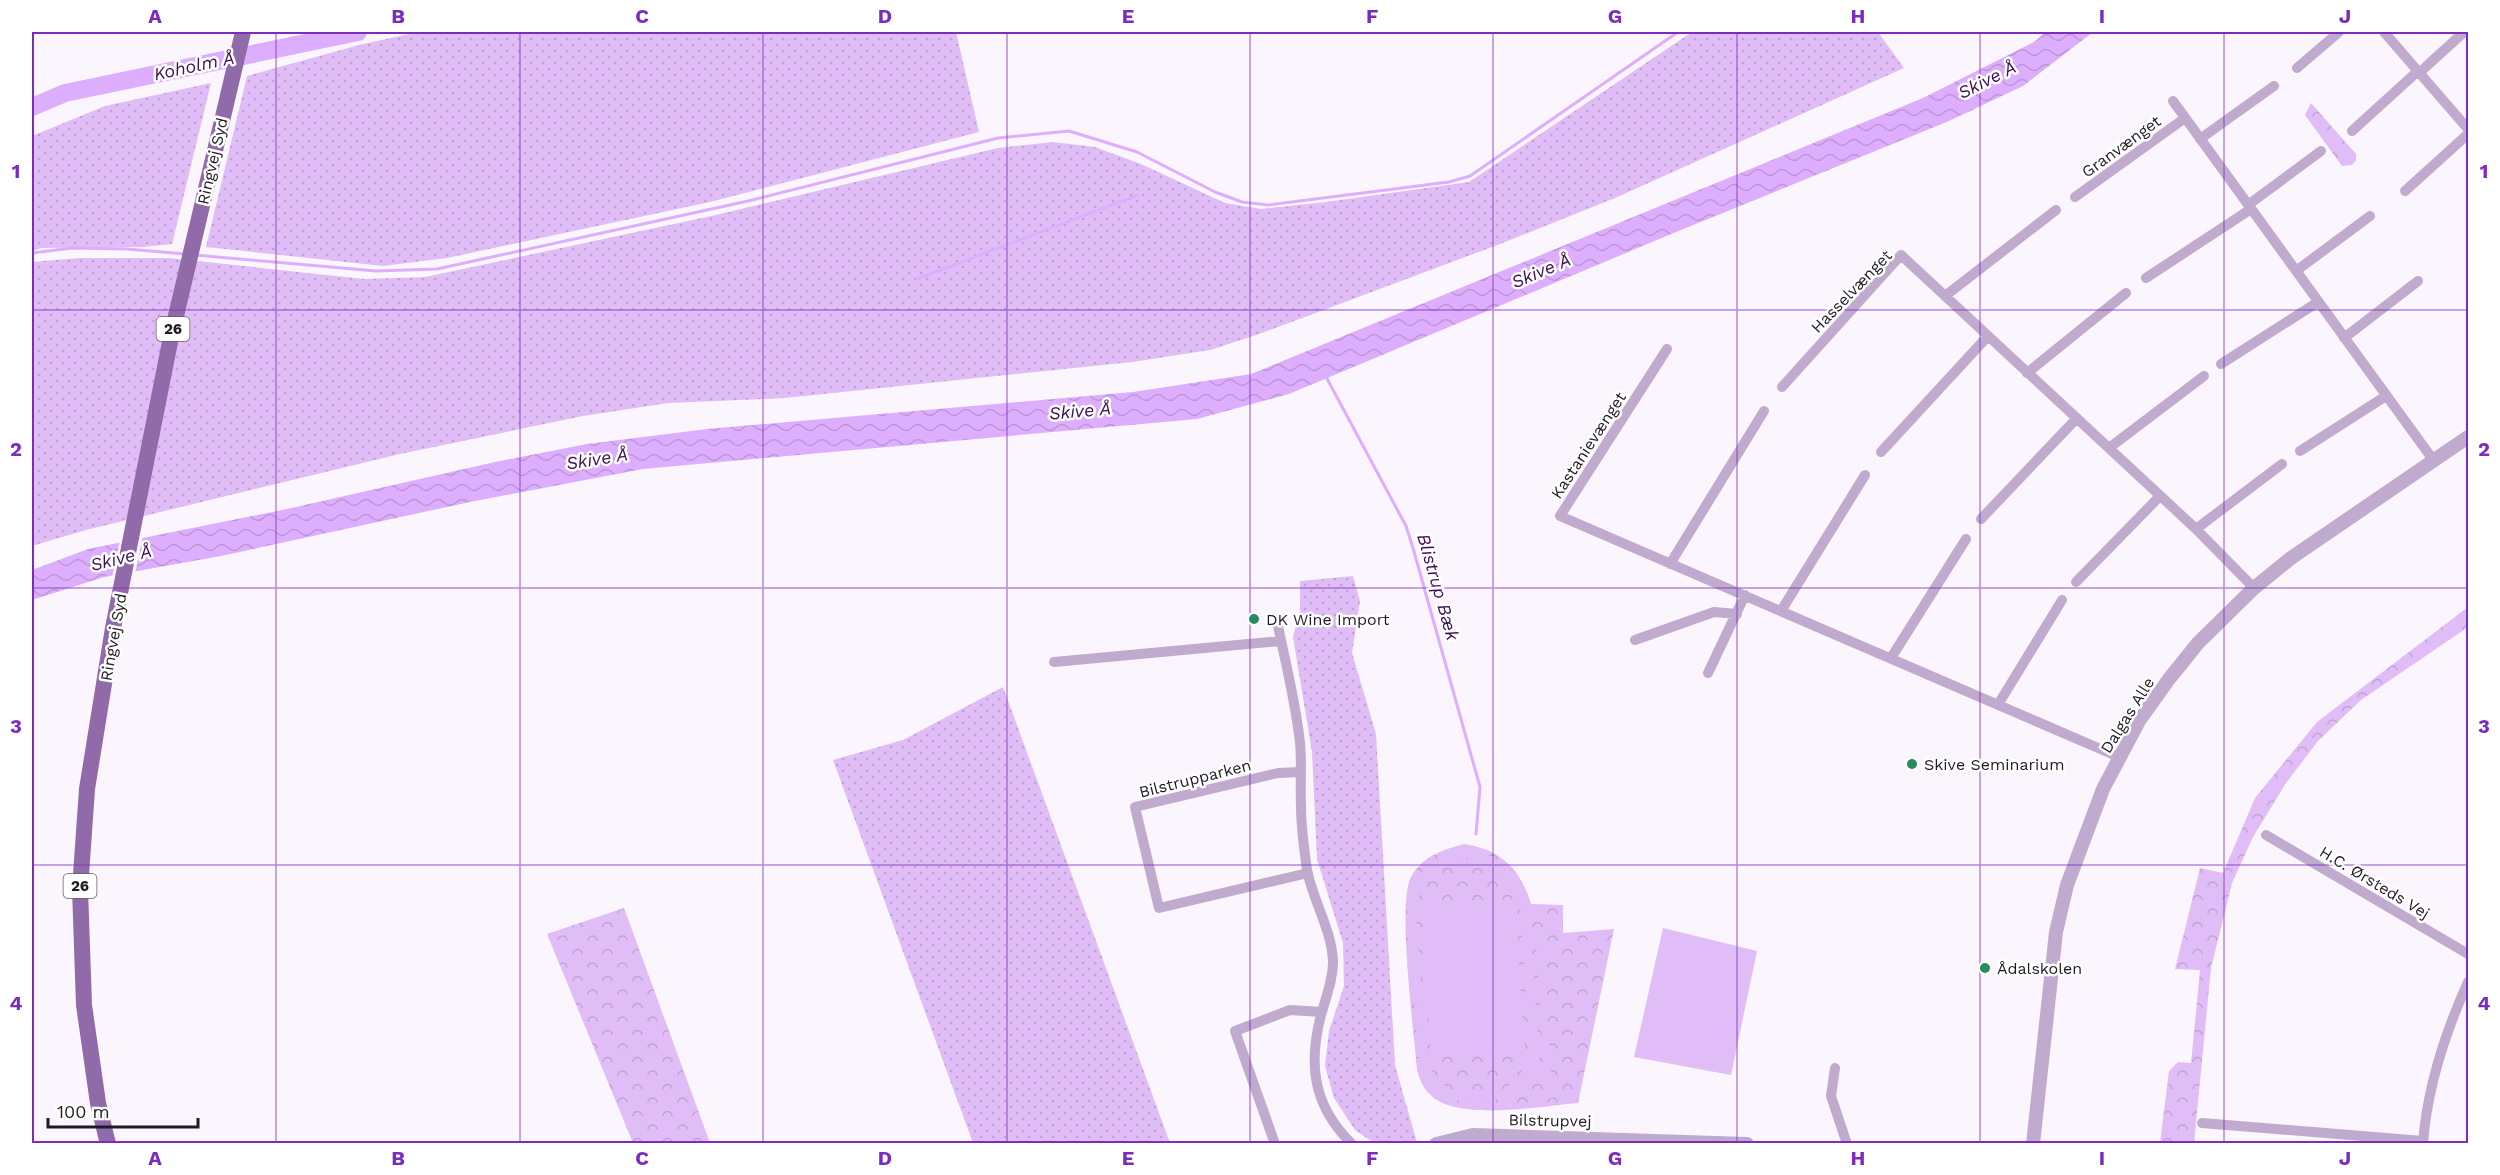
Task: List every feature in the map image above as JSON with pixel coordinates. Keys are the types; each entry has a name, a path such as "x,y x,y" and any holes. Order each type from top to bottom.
{"main road":[{"name":"Ringvej Syd","path":"108,1143 98,1103 84,1005 80,889 87,789 113,628 171,338 243,32"}],"street":[{"path":"2297,68 2338,32"},
{"path":"2384,32 2469,129"},
{"path":"2352,131 2464,32"},
{"path":"2200,139 2274,86"},
{"name":"Granvænget","path":"2173,101 2433,461"},
{"name":"Granvænget","path":"2075,197 2185,118"},
{"path":"2405,191 2469,134"},
{"path":"2146,278 2249,207 2321,151"},
{"path":"1945,296 2056,210"},
{"path":"2296,272 2370,216"},
{"name":"Hasselvænget","path":"1782,387 1901,255 2160,495 2254,588"},
{"path":"2344,338 2418,281"},
{"path":"2027,373 2126,293"},
{"path":"2221,364 2318,302"},
{"path":"1881,452 1988,336"},
{"name":"Kastanievænget","path":"1667,349 1560,516 1999,703 2119,757"},
{"path":"2109,448 2204,376"},
{"path":"2300,452 2386,396"},
{"path":"1670,564 1764,411"},
{"path":"1981,519 2077,418"},
{"name":"Dalgas Alle","path":"2033,1143 2056,932 2067,885 2080,845 2103,789 2139,721 2180,665 2219,621 2254,588 2290,558 2469,437"},
{"path":"2196,529 2282,464"},
{"path":"1781,611 1865,475"},
{"path":"2076,582 2160,495"},
{"path":"1891,658 1966,540"},
{"path":"1708,673 1745,596"},
{"path":"1999,703 2062,600"},
{"path":"1635,640 1714,612 1737,614"},
{"path":"1278,626 1296,716 1301,772 1301,808 1308,873 1331,943 1333,961 1332,980 1314,1042 1313,1066 1318,1091 1327,1114 1341,1133 1352,1143"},
{"path":"1054,662 1281,641"},
{"name":"Bilstrupparken","path":"1301,772 1278,773 1135,807 1159,908 1308,873"},
{"name":"H.C. Ørsteds Vej","path":"2266,835 2469,954"},
{"path":"2202,1123 2423,1142 2429,1094 2440,1052 2469,982"},
{"path":"1275,1143 1235,1030 1290,1010 1322,1012"},
{"path":"1835,1068 1831,1096 1848,1143"},
{"name":"Bilstrupvej","path":"1436,1143 1473,1135 1747,1143"}],"green space":[{"path":"418,32 956,32 979,132 710,202 447,258 383,266 206,247 247,76 359,45"},
{"path":"1692,32 1878,32 1904,68 1615,198 1500,244 1210,350 1132,362 785,398 668,403 583,416 400,454 86,530 32,546 32,262 80,258 169,258 364,279 425,277 716,215 998,148 1053,142 1095,147 1141,164 1225,203 1261,209 1326,202 1469,182"},
{"path":"211,83 172,244 143,247 42,248 32,251 32,136 105,106"},
{"path":"2311,103 2356,154 2356,160 2352,165 2342,166 2305,115"},
{"path":"1353,576 1360,601 1352,653 1376,734 1395,1065 1417,1143 1374,1143 1355,1130 1334,1098 1325,1066 1329,1031 1344,986 1343,943 1317,859 1312,752 1293,637 1300,611 1300,581"},
{"path":"2468,607 2468,627 2361,700 2318,741 2286,783 2253,837 2232,883 2211,968 2194,1143 2160,1143 2169,1071 2178,1062 2191,1063 2200,970 2175,969 2200,868 2223,873 2255,798 2317,722"},
{"path":"1003,687 1170,1143 973,1143 833,760 903,740"},
{"path":"1464,844 1489,851 1507,863 1521,880 1531,904 1563,905 1563,933 1614,929 1578,1103 1502,1110 1462,1108 1446,1104 1433,1097 1421,1082 1417,1070 1408,969 1407,891 1411,877 1427,859"},
{"path":"1463,851 1484,854 1502,862 1510,869 1528,895 1540,1066 1532,1067 1520,1084 1505,1096 1487,1102 1469,1103 1451,1098 1436,1088 1424,1074 1418,1054 1409,933 1411,896 1417,881 1427,867 1442,857","holes":["1476,859 1502,871 1513,886 1520,904 1529,1040 1527,1060 1515,1080 1496,1092 1482,1096 1460,1094 1447,1087 1437,1079 1428,1061 1416,914 1417,903 1424,884 1437,869 1455,860"]},
{"path":"1515,899 1525,1050 1431,1056 1421,905"},
{"path":"624,908 710,1143 633,1143 547,934"},
{"path":"1663,928 1757,951 1731,1075 1634,1057"},
{"path":"1542,940 1553,1098 1546,1099 1536,941"}],"water":[{"name":"Skive Å","path":"2046,32 2093,32 2023,86 1949,121 1289,394 1197,419 643,469 470,502 221,556 104,577 32,600 32,570 88,549 287,509 495,462 587,444 707,429 1133,392 1251,374 1923,98 2034,42"}],"pier":[{"path":"143,535 135,574 112,578 120,540"}],"waterway":[{"name":"Koholm Å","path":"32,107 65,93 358,32"},
{"path":"195,255 376,271 437,269 748,201 998,138 1069,131 1137,152 1215,192 1242,202 1268,205 1449,182 1470,176 1678,32"},
{"path":"917,279 1138,195"},
{"path":"32,253 72,248 127,249 185,254"},
{"name":"Blistrup Bæk","path":"1325,375 1406,526 1480,787 1476,834"}],"place":[{"name":"DK Wine Import","path":"1254,619"},
{"name":"Skive Seminarium","path":"1912,764"},
{"name":"Ådalskolen","path":"1985,968"}]}
